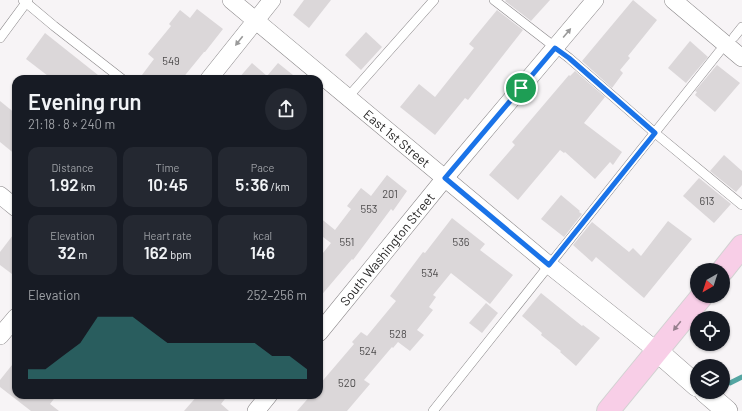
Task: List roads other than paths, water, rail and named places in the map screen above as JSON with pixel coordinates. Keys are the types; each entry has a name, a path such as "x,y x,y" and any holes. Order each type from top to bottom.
{"main road":[{"path":"729,263 742,246"},
{"path":"608,411 696,303"}],"street":[{"name":"East 1st Street","path":"231,0 322,75"},
{"path":"212,75 272,0"},
{"name":"South Washington Street","path":"323,328 445,178 595,0"},
{"path":"673,0 742,58"},
{"name":"East 1st Street","path":"323,76 549,265 657,350"},
{"path":"0,195 12,205"},
{"path":"0,336 12,322"},
{"path":"657,350 690,380"},
{"path":"256,411 266,399"},
{"path":"712,399 727,411"}],"lane":[{"path":"348,97 434,0"},
{"path":"494,0 569,58 655,133 742,205"},
{"path":"0,38 26,1 54,26 117,75"},
{"path":"734,37 742,27"},
{"path":"433,411 720,52"}],"waterway":[{"path":"730,383 742,377"}]}
